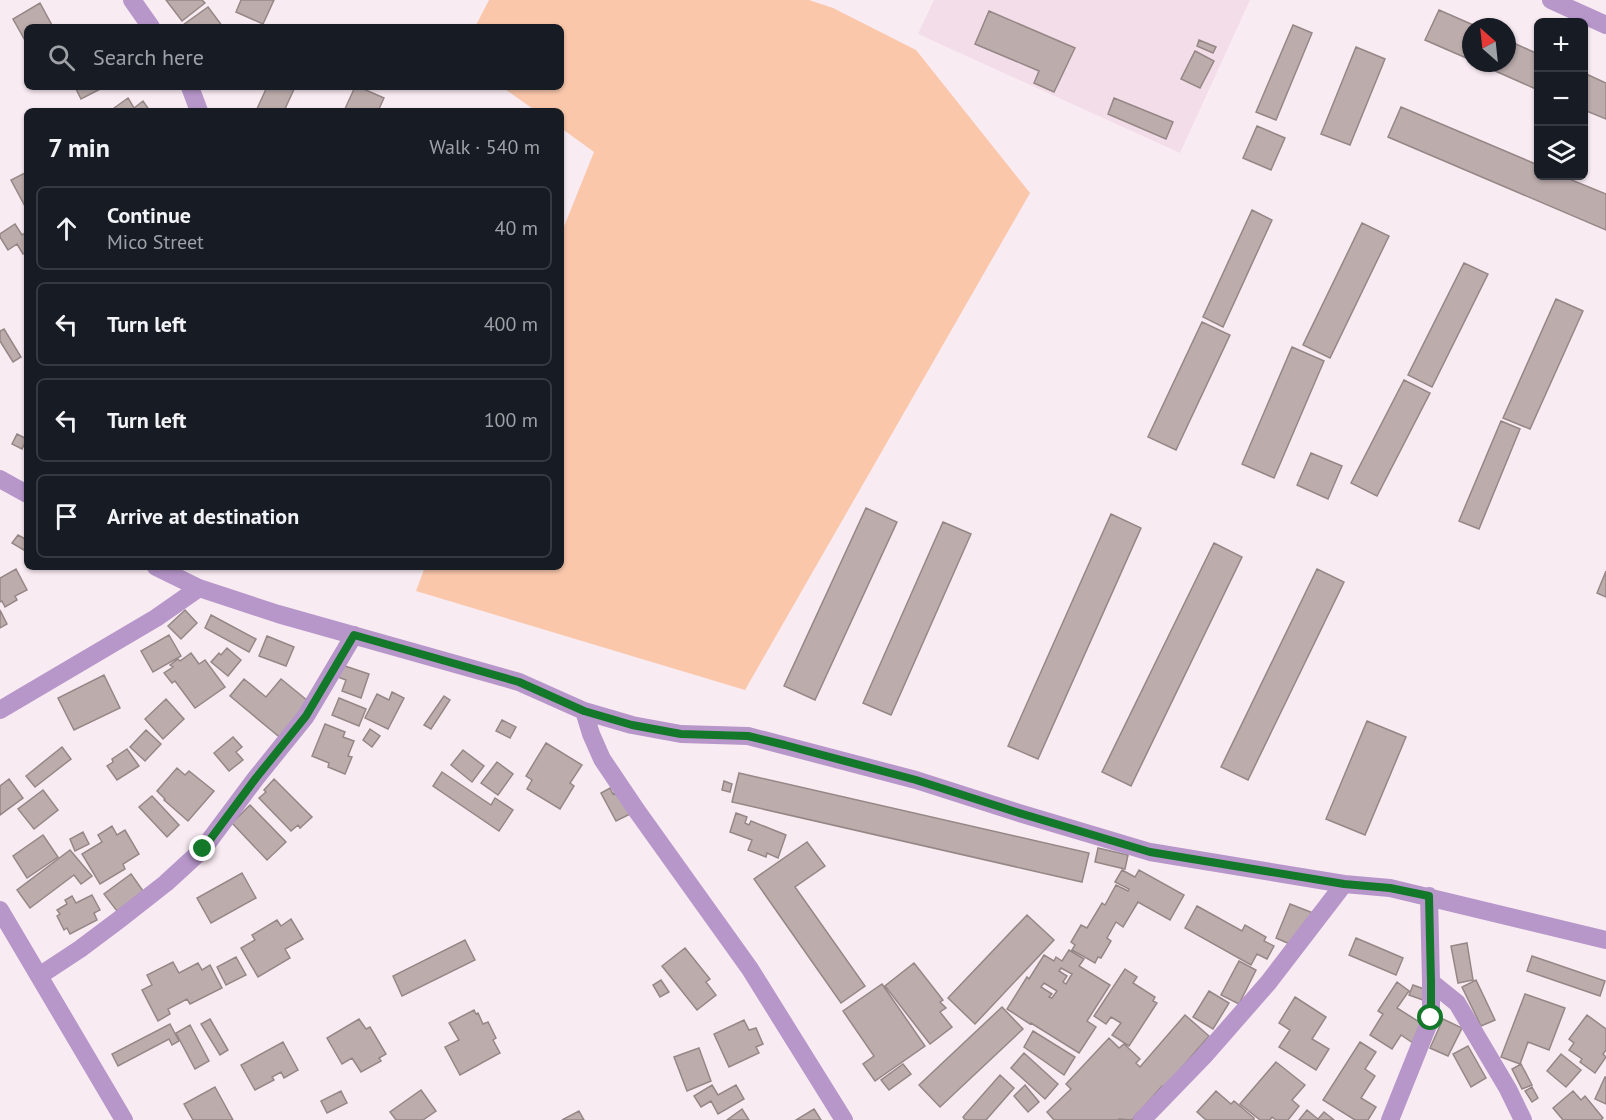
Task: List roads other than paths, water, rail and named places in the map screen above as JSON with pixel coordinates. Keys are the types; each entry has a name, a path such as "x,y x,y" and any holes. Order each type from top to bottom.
{"street":[{"path":"132,0 149,24"},
{"path":"1551,0 1606,25"},
{"path":"191,90 198,108"},
{"path":"0,479 24,492"},
{"path":"162,570 199,588 278,614 519,682 584,711 632,725 681,734 748,736 916,780 1150,852 1344,884 1390,888 1606,940"},
{"path":"0,710 156,618 199,588"},
{"path":"39,976 120,919 166,883 203,849 306,716 354,635"},
{"path":"584,711 602,759 750,969 842,1119"},
{"path":"1142,1120 1204,1056 1268,983 1344,884"},
{"path":"1390,1120 1431,1018 1429,896"},
{"path":"0,910 124,1120"},
{"path":"1431,982 1457,1003 1508,1089 1522,1120"}]}
